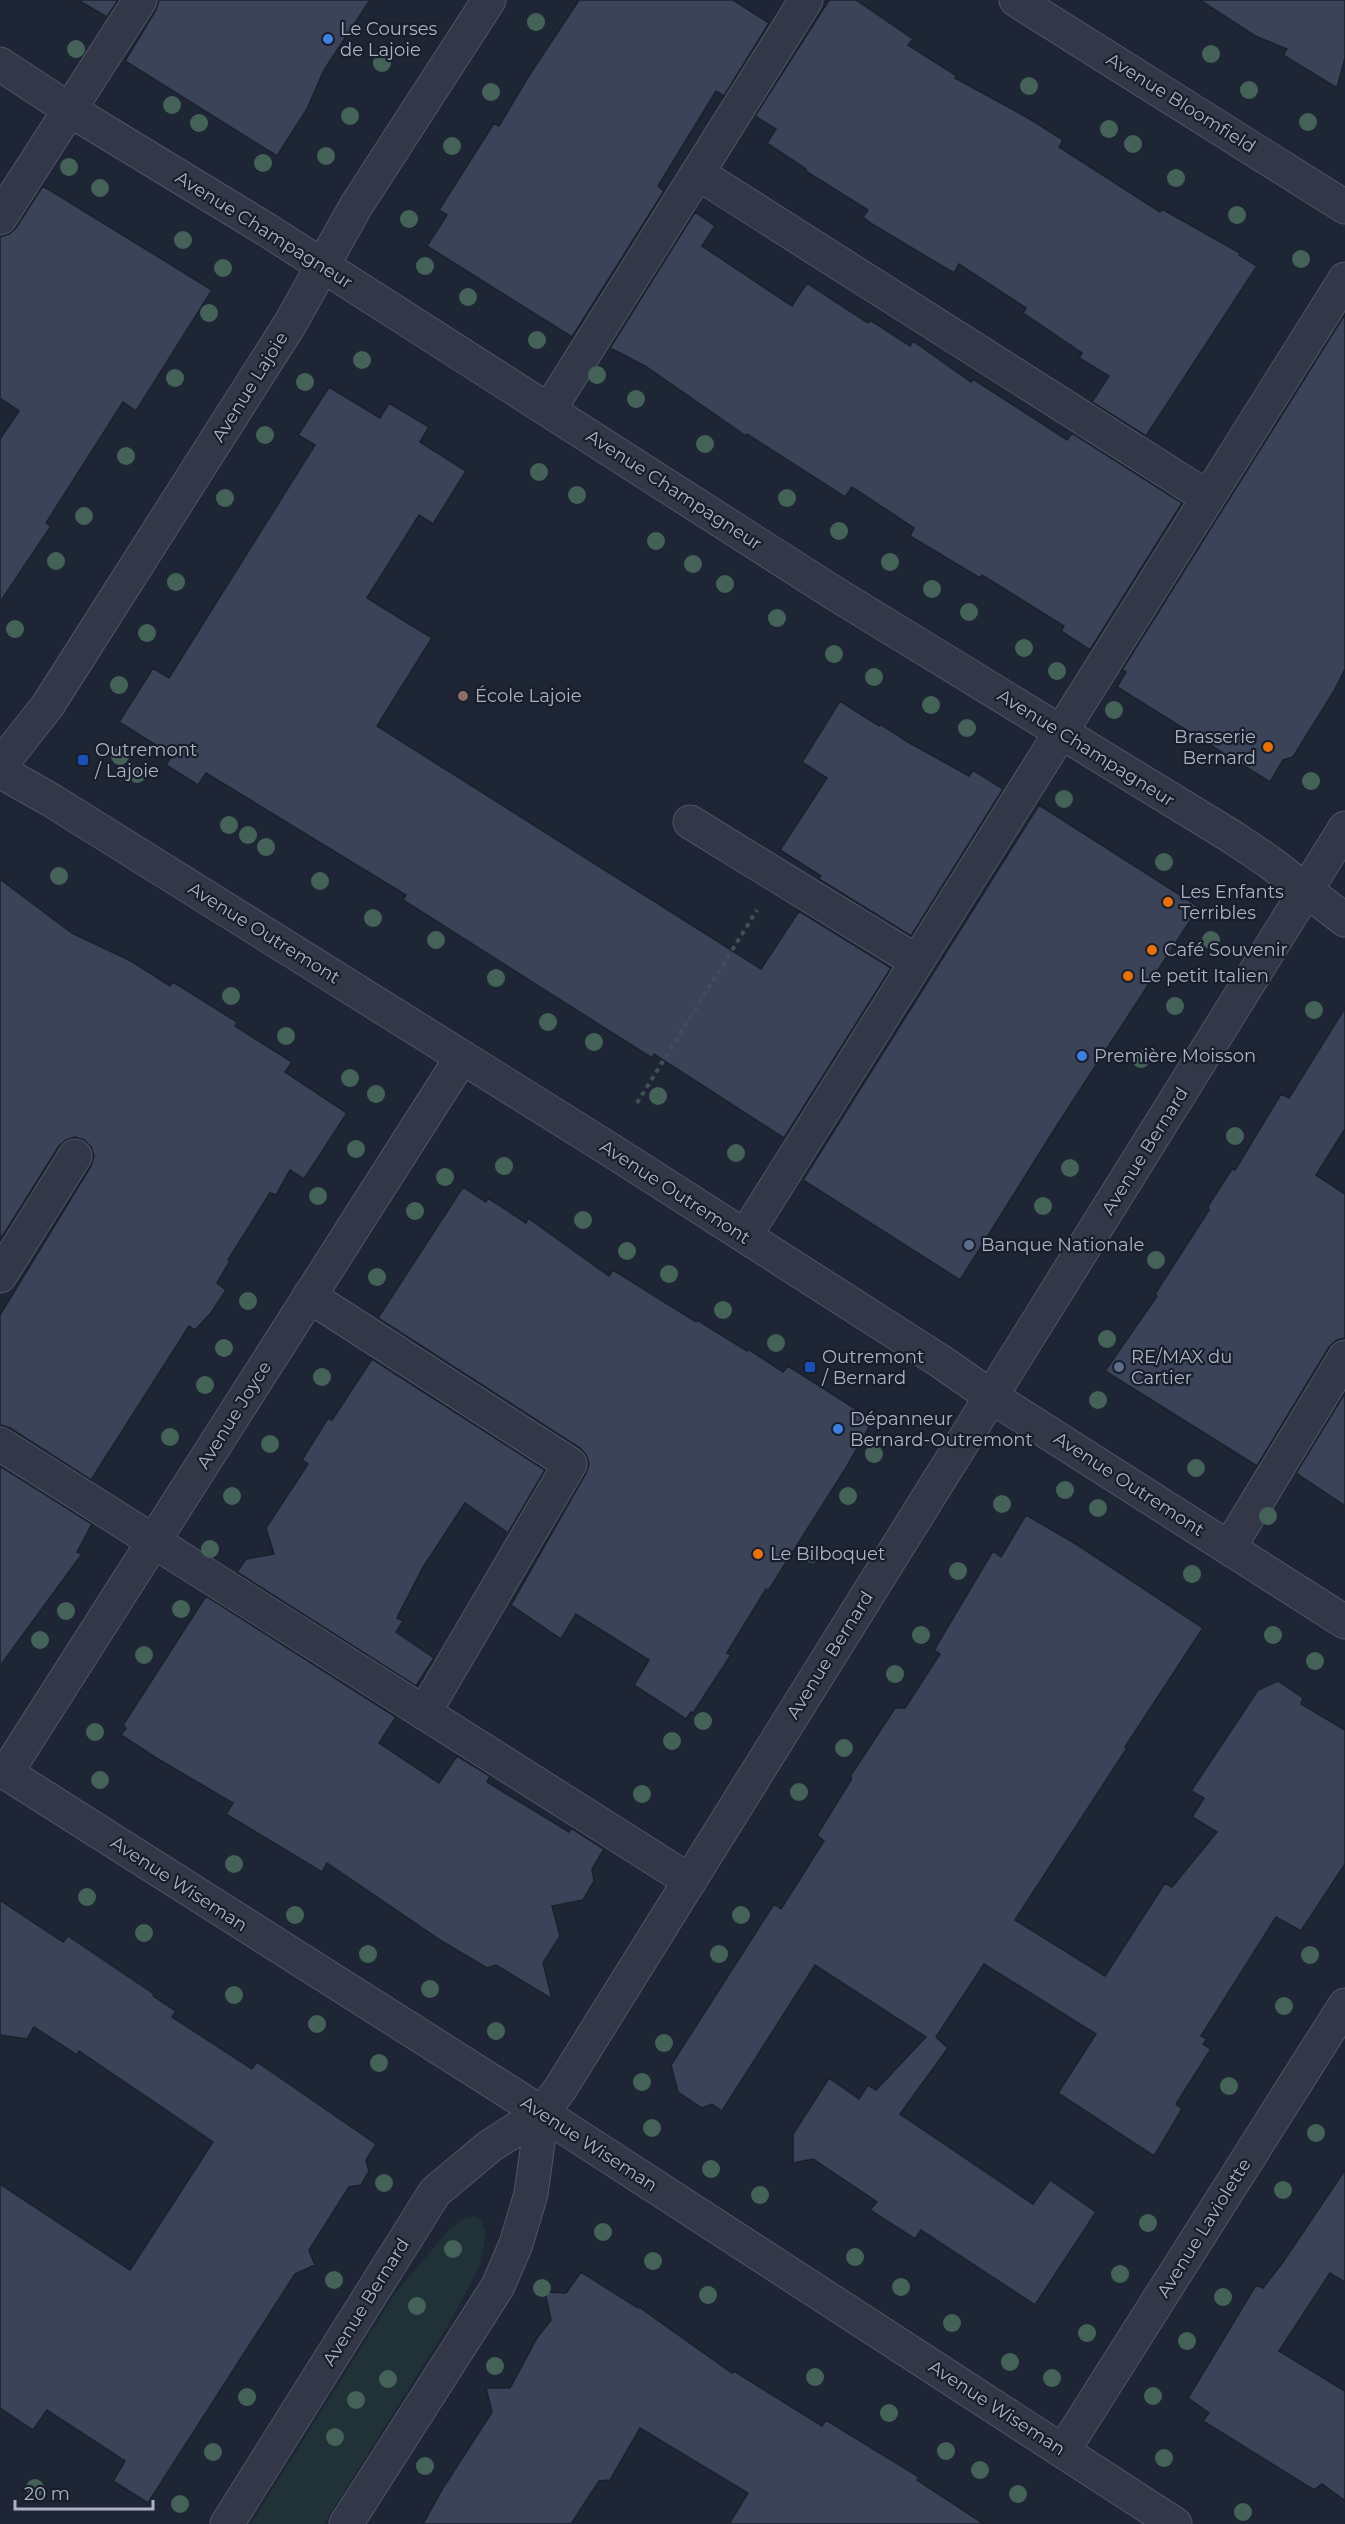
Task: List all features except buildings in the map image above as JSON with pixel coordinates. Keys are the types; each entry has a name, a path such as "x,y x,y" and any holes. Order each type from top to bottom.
{"street":[{"path":"0,218 140,0"},
{"name":"Avenue Lajoie","path":"0,766 48,705 290,324 356,206 489,0"},
{"path":"549,410 806,0"},
{"name":"Avenue Bloomfield","path":"1016,0 1345,207"},
{"name":"Avenue Champagneur","path":"0,64 70,110 267,230 834,593 1234,838 1345,920"},
{"path":"699,174 1207,497"},
{"path":"745,1236 1345,279"},
{"name":"Avenue Outremont","path":"0,771 51,800 745,1236 1345,1622"},
{"path":"690,822 916,961"},
{"name":"Avenue Bernard","path":"227,2524 435,2192 490,2146 542,2113 560,2089 1345,828"},
{"name":"Avenue Joyce","path":"3,1771 154,1541 462,1057"},
{"path":"0,1276 75,1156"},
{"path":"309,1296 570,1464 424,1713"},
{"path":"1229,1548 1345,1357"},
{"path":"0,1444 690,1881"},
{"name":"Avenue Wiseman","path":"3,1771 542,2113 1175,2524"},
{"name":"Avenue Laviolette","path":"1063,2451 1345,2005"},
{"name":"Avenue Bernard","path":"346,2524 498,2286 516,2244 531,2194 542,2113"}],"path":[{"path":"637,1103 778,876"}],"shaded area":[{"path":"475,2216 481,2220 485,2232 479,2267 449,2324 324,2524 251,2524 396,2292 449,2230 463,2219"}],"place":[{"name":"Le Courses de Lajoie","path":"328,39"},
{"name":"École Lajoie","path":"463,696"},
{"name":"Brasserie Bernard","path":"1268,747"},
{"name":"Outremont / Lajoie","path":"83,760"},
{"name":"Les Enfants Terribles","path":"1168,902"},
{"name":"Café Souvenir","path":"1152,950"},
{"name":"Le petit Italien","path":"1128,976"},
{"name":"Première Moisson","path":"1082,1056"},
{"name":"Banque Nationale","path":"969,1245"},
{"name":"Outremont / Bernard","path":"810,1367"},
{"name":"RE/MAX du Cartier","path":"1119,1367"},
{"name":"Dépanneur Bernard-Outremont","path":"838,1429"},
{"name":"Le Bilboquet","path":"758,1554"}]}
